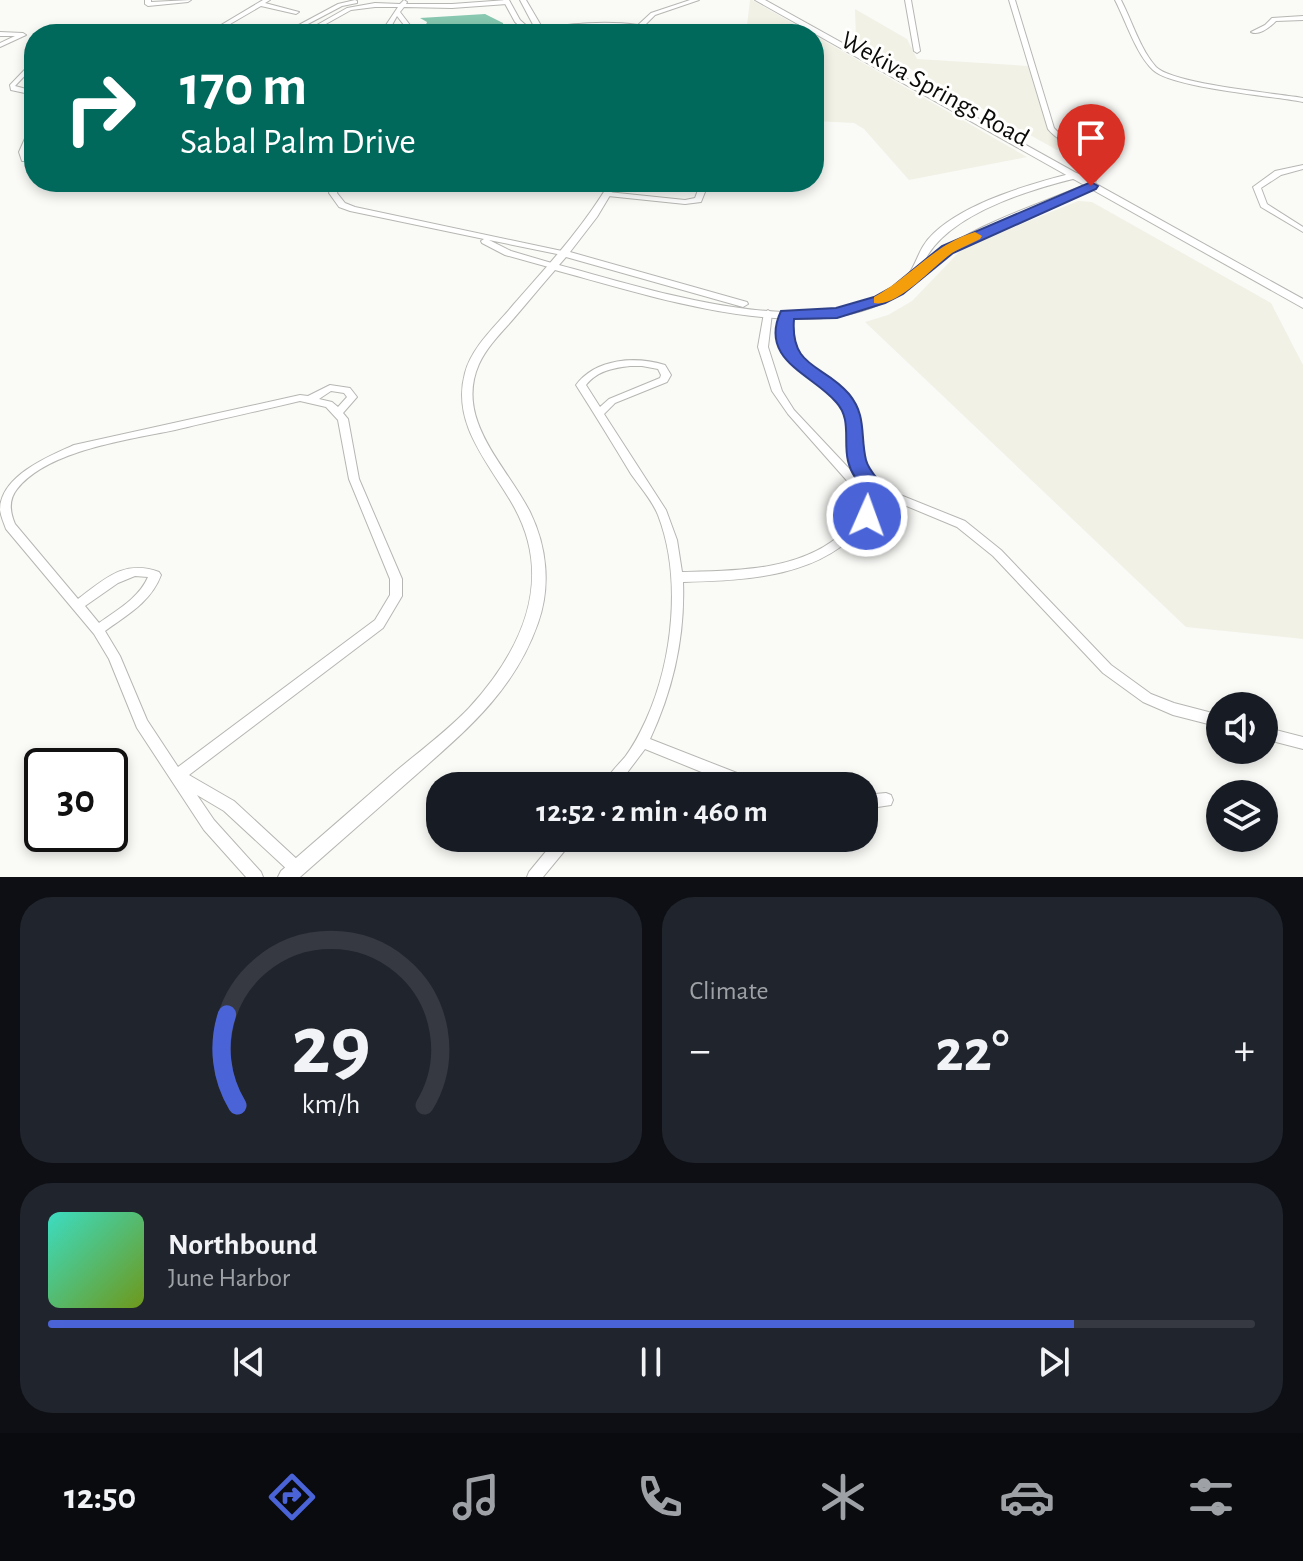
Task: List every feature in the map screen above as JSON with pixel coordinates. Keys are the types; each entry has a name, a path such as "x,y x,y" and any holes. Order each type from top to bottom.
{"main road":[{"name":"Wekiva Springs Road","path":"759,0 802,24"},
{"name":"Wekiva Springs Road","path":"777,0 820,24"},
{"name":"Wekiva Springs Road","path":"824,26 974,110 1303,304"},
{"name":"Wekiva Springs Road","path":"824,36 1073,176 1092,182 1303,294"},
{"path":"888,72 899,68"},
{"path":"961,114 974,110"},
{"path":"1056,166 1060,173 1058,180"}],"street":[{"path":"148,0 148,4 188,0"},
{"path":"304,24 340,5 364,0"},
{"path":"437,0 462,0"},
{"path":"523,0 533,24"},
{"path":"322,24 349,9 404,2 452,6 536,0"},
{"path":"643,24 648,17 696,0"},
{"path":"908,0 917,51"},
{"path":"480,238 508,253 552,266 715,306 786,315 837,313 862,307 897,290 948,249 1092,182 1097,169 1092,158 1065,143 1051,129 1012,0"},
{"path":"1118,0 1151,64 1160,73 1179,81 1303,100"},
{"path":"506,1 522,24"},
{"path":"226,24 264,2 296,12"},
{"path":"390,24 404,2"},
{"path":"397,12 406,24"},
{"path":"1254,32 1274,19 1303,18"},
{"path":"0,34 23,35 0,45"},
{"path":"24,73 12,86 24,91"},
{"path":"1303,167 1278,173 1257,187 1264,205 1303,230"},
{"path":"913,277 924,251 935,238 967,216 1073,176"},
{"path":"333,192 342,205 480,238 562,253 668,281 768,313"},
{"path":"177,776 229,806 291,872 472,715 492,693 526,641 536,609 539,558 523,512 479,441 467,394 471,370 482,350 608,194 685,202 698,200 701,192"},
{"path":"992,229 987,212 994,205"},
{"path":"768,313 763,347 777,391 853,480 961,524 997,553 1107,669 1147,698 1206,717"},
{"path":"786,315 787,349 794,361 842,396 852,411 856,429 856,457 861,473 877,491"},
{"path":"599,414 612,401 664,380 666,375 662,367 644,363 590,373 581,385 599,414 663,515 674,551 677,577 675,628 667,679 642,742 620,772"},
{"path":"309,400 330,388 347,390 352,397 338,413"},
{"path":"177,776 379,624 391,609 396,596 396,579 354,479 343,419 329,404 300,398 78,448 44,461 28,473 7,498 5,508 10,526 98,630 114,656 142,724 209,825 256,877"},
{"path":"677,577 743,575 798,564 832,548 867,516 877,491"},
{"path":"77,606 132,571 147,570 155,575 154,583 144,595 98,630"},
{"path":"1278,737 1303,743"},
{"path":"642,742 717,772"},
{"path":"878,801 886,800"},
{"path":"534,877 555,852"}],"shaded area":[{"path":"752,0 794,24 747,24"},
{"path":"855,9 907,39 917,59 1028,66 1047,128 1065,149 1057,150 856,39"},
{"path":"485,14 503,24 426,24 420,18"},
{"path":"824,41 1027,157 909,180 864,129 854,123 824,122"},
{"path":"1078,201 1092,202 1271,303 1303,365 1303,639 1186,627 865,322 888,315 912,301 963,248"}],"slow traffic":[{"path":"880,300 948,249 975,236"}],"route":[{"path":"867,516 877,491 861,473 856,457 856,429 852,411 842,396 805,372 794,361 784,336 786,315 837,313 880,300 948,249 1091,186"}]}
